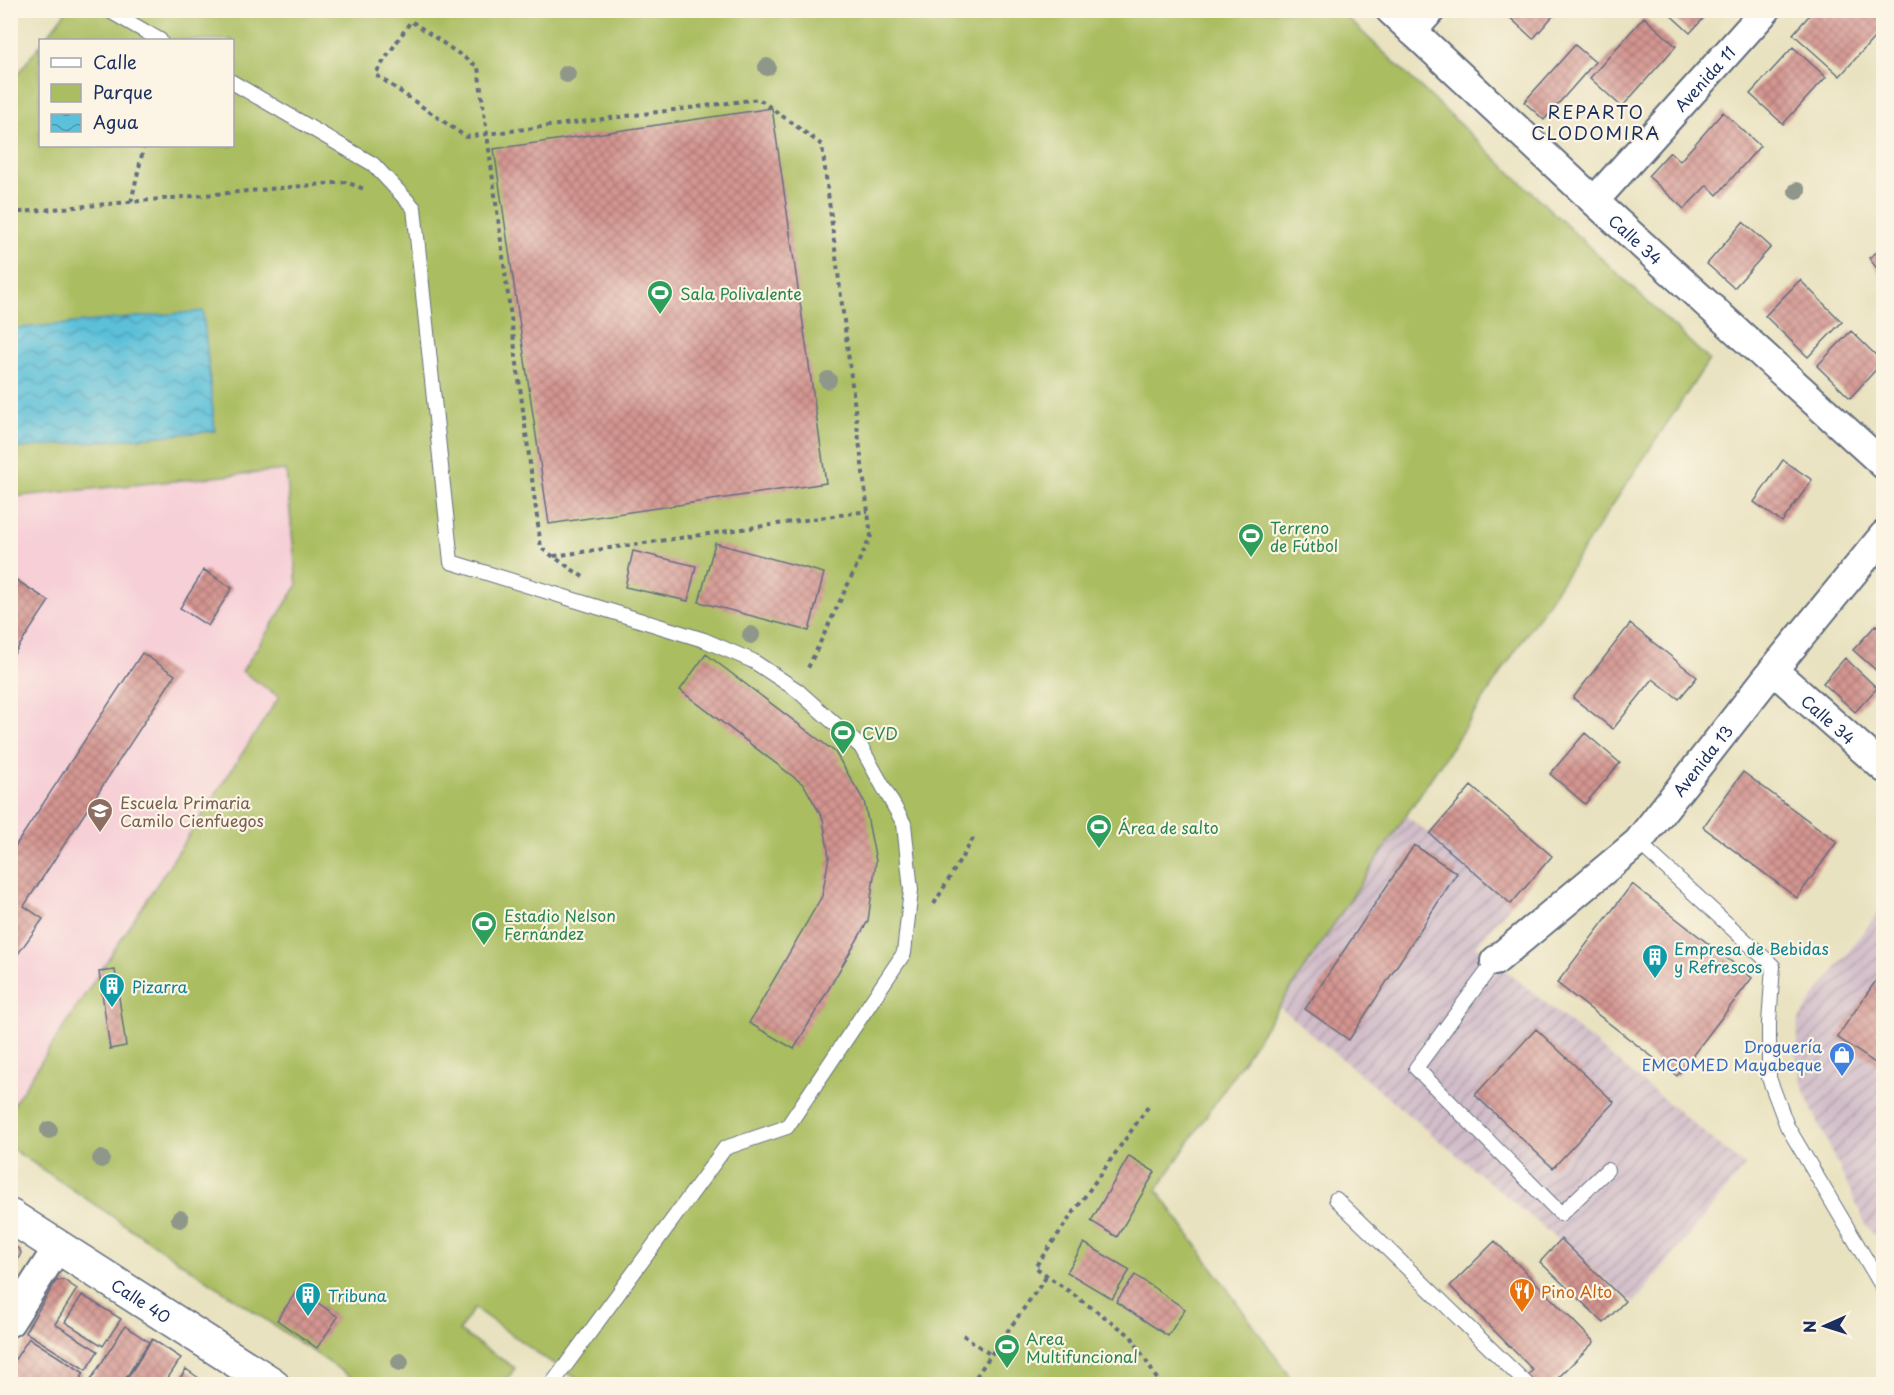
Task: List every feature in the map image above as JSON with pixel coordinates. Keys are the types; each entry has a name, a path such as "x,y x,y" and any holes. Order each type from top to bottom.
{"main road":[{"name":"Calle 40","path":"10,1216 272,1384"}],"street":[{"name":"Calle 34","path":"1390,10 1422,21 1594,201 1884,465"},
{"name":"Avenida 11","path":"1594,201 1766,10"},
{"name":"Avenida 13","path":"1495,962 1638,842 1773,670 1884,535"},
{"name":"Calle 34","path":"1773,670 1884,768"},
{"path":"10,1322 58,1247"}],"lane":[{"path":"108,10 158,39"},
{"path":"234,83 372,164 414,208 451,562 704,640 753,661 797,690 861,747 904,824 911,891 904,953 787,1127 725,1148 552,1384"},
{"path":"1638,842 1773,966 1769,1023 1769,1078 1787,1126 1883,1288"},
{"path":"1495,962 1416,1068 1561,1214 1606,1170"},
{"path":"1336,1198 1527,1384"}],"path":[{"path":"589,581 541,548 487,134 478,67 411,21 375,74 466,137 487,134 759,99 822,145 871,536 797,690"},
{"path":"131,202 144,147"},
{"path":"10,213 346,182 365,190"},
{"path":"553,556 868,511"},
{"path":"933,905 974,837"},
{"path":"1148,1107 1035,1267 1131,1336 1160,1384"},
{"path":"971,1384 1047,1276"},
{"path":"963,1335 991,1355"}],"shaded area":[{"name":"Escuela Primaria Camilo Cienfuegos","path":"286,470 297,586 242,671 280,696 11,1108 11,497"},
{"path":"1406,816 1511,904 1476,946 1745,1166 1634,1303 1279,1007"},
{"name":"Droguería EMCOMED Mayabeque","path":"1883,906 1883,1247 1866,1225 1805,1094 1796,1061 1798,1021"}],"green space":[{"name":"CVD","path":"67,10 419,10 423,13 425,10 1340,11 1709,360 1157,1190 1295,1384 585,1384 474,1308 459,1331 515,1368 504,1384 361,1384 11,1148 11,1108 279,697 242,671 297,586 286,470 11,497 10,84 39,46 39,147 234,147 234,39 45,39"}],"water":[{"path":"203,311 215,431 11,449 11,329"}],"building":[{"path":"1502,10 1558,10 1533,39"},
{"path":"1665,10 1711,10 1690,33"},
{"path":"1814,10 1878,10 1884,16 1884,27 1840,76 1793,34"},
{"path":"1644,17 1676,46 1622,107 1590,78"},
{"path":"1575,45 1595,62 1544,120 1524,102"},
{"path":"1793,47 1826,77 1783,124 1750,94"},
{"name":"Sala Polivalente","path":"772,108 826,483 549,524 494,149"},
{"path":"1723,112 1760,146 1717,195 1707,185 1684,209 1648,176 1670,152 1680,161"},
{"path":"1743,222 1771,247 1734,288 1707,264"},
{"path":"1884,247 1884,278 1869,258"},
{"path":"1800,280 1842,322 1808,357 1765,316"},
{"path":"1851,331 1883,362 1850,398 1817,366"},
{"path":"1783,460 1812,480 1782,522 1754,502"},
{"path":"715,543 824,573 809,631 699,602"},
{"path":"633,551 696,566 688,601 625,587"},
{"path":"204,570 232,588 208,626 180,608"},
{"path":"10,576 49,601 10,660"},
{"path":"1630,624 1697,677 1679,699 1653,679 1613,729 1573,698"},
{"path":"1876,625 1884,632 1884,677 1853,650"},
{"path":"142,653 175,675 24,906 43,919 10,965 10,854"},
{"path":"706,654 835,752 864,801 876,861 868,921 794,1049 749,1023 822,896 829,857 823,819 804,785 680,690"},
{"path":"1845,658 1877,688 1855,712 1823,683"},
{"path":"1585,733 1620,763 1585,804 1550,774"},
{"path":"1743,772 1837,842 1797,898 1703,827"},
{"path":"1471,786 1552,856 1511,904 1430,834"},
{"path":"1414,845 1457,873 1349,1040 1305,1009"},
{"name":"Empresa de Bebidas y Refrescos","path":"1632,884 1752,978 1677,1076 1557,983"},
{"path":"1884,969 1884,1069 1837,1037"},
{"name":"Pizarra","path":"115,970 126,1046 110,1049 99,972"},
{"path":"1536,1029 1614,1102 1553,1168 1475,1095"},
{"path":"1129,1156 1155,1172 1117,1237 1091,1221"},
{"path":"1561,1239 1625,1301 1604,1323 1540,1262"},
{"name":"Pino Alto","path":"1495,1241 1594,1342 1552,1384 1519,1384 1533,1370 1450,1286"},
{"path":"10,1243 21,1253 14,1268 10,1266"},
{"path":"1084,1243 1130,1270 1112,1299 1067,1272"},
{"path":"1135,1275 1185,1309 1168,1336 1116,1302"},
{"path":"64,1280 77,1289 55,1324 98,1351 86,1370 25,1332 56,1281"},
{"name":"Tribuna","path":"298,1289 338,1317 317,1348 277,1320"},
{"path":"82,1295 121,1319 103,1346 65,1322"},
{"path":"125,1326 149,1342 122,1384 88,1384"},
{"path":"29,1338 84,1373 77,1384 23,1384 10,1377 10,1367"},
{"path":"152,1339 181,1358 164,1384 124,1384"},
{"path":"186,1369 206,1383 176,1384"}],"place":[{"name":"Sala Polivalente","path":"660,316"},
{"name":"Terreno de Fútbol","path":"1251,559"},
{"name":"CVD","path":"843,756"},
{"name":"Escuela Primaria Camilo Cienfuegos","path":"100,834"},
{"name":"Área de salto","path":"1099,850"},
{"name":"Estadio Nelson Fernández","path":"484,947"},
{"name":"Empresa de Bebidas y Refrescos","path":"1655,980"},
{"name":"Pizarra","path":"112,1009"},
{"name":"Droguería EMCOMED Mayabeque","path":"1842,1078"},
{"name":"Pino Alto","path":"1522,1314"},
{"name":"Tribuna","path":"308,1318"},
{"name":"Area Multifuncional","path":"1007,1370"}],"district":[{"name":"REPARTO CLODOMIRA","path":"1596,121"}]}
